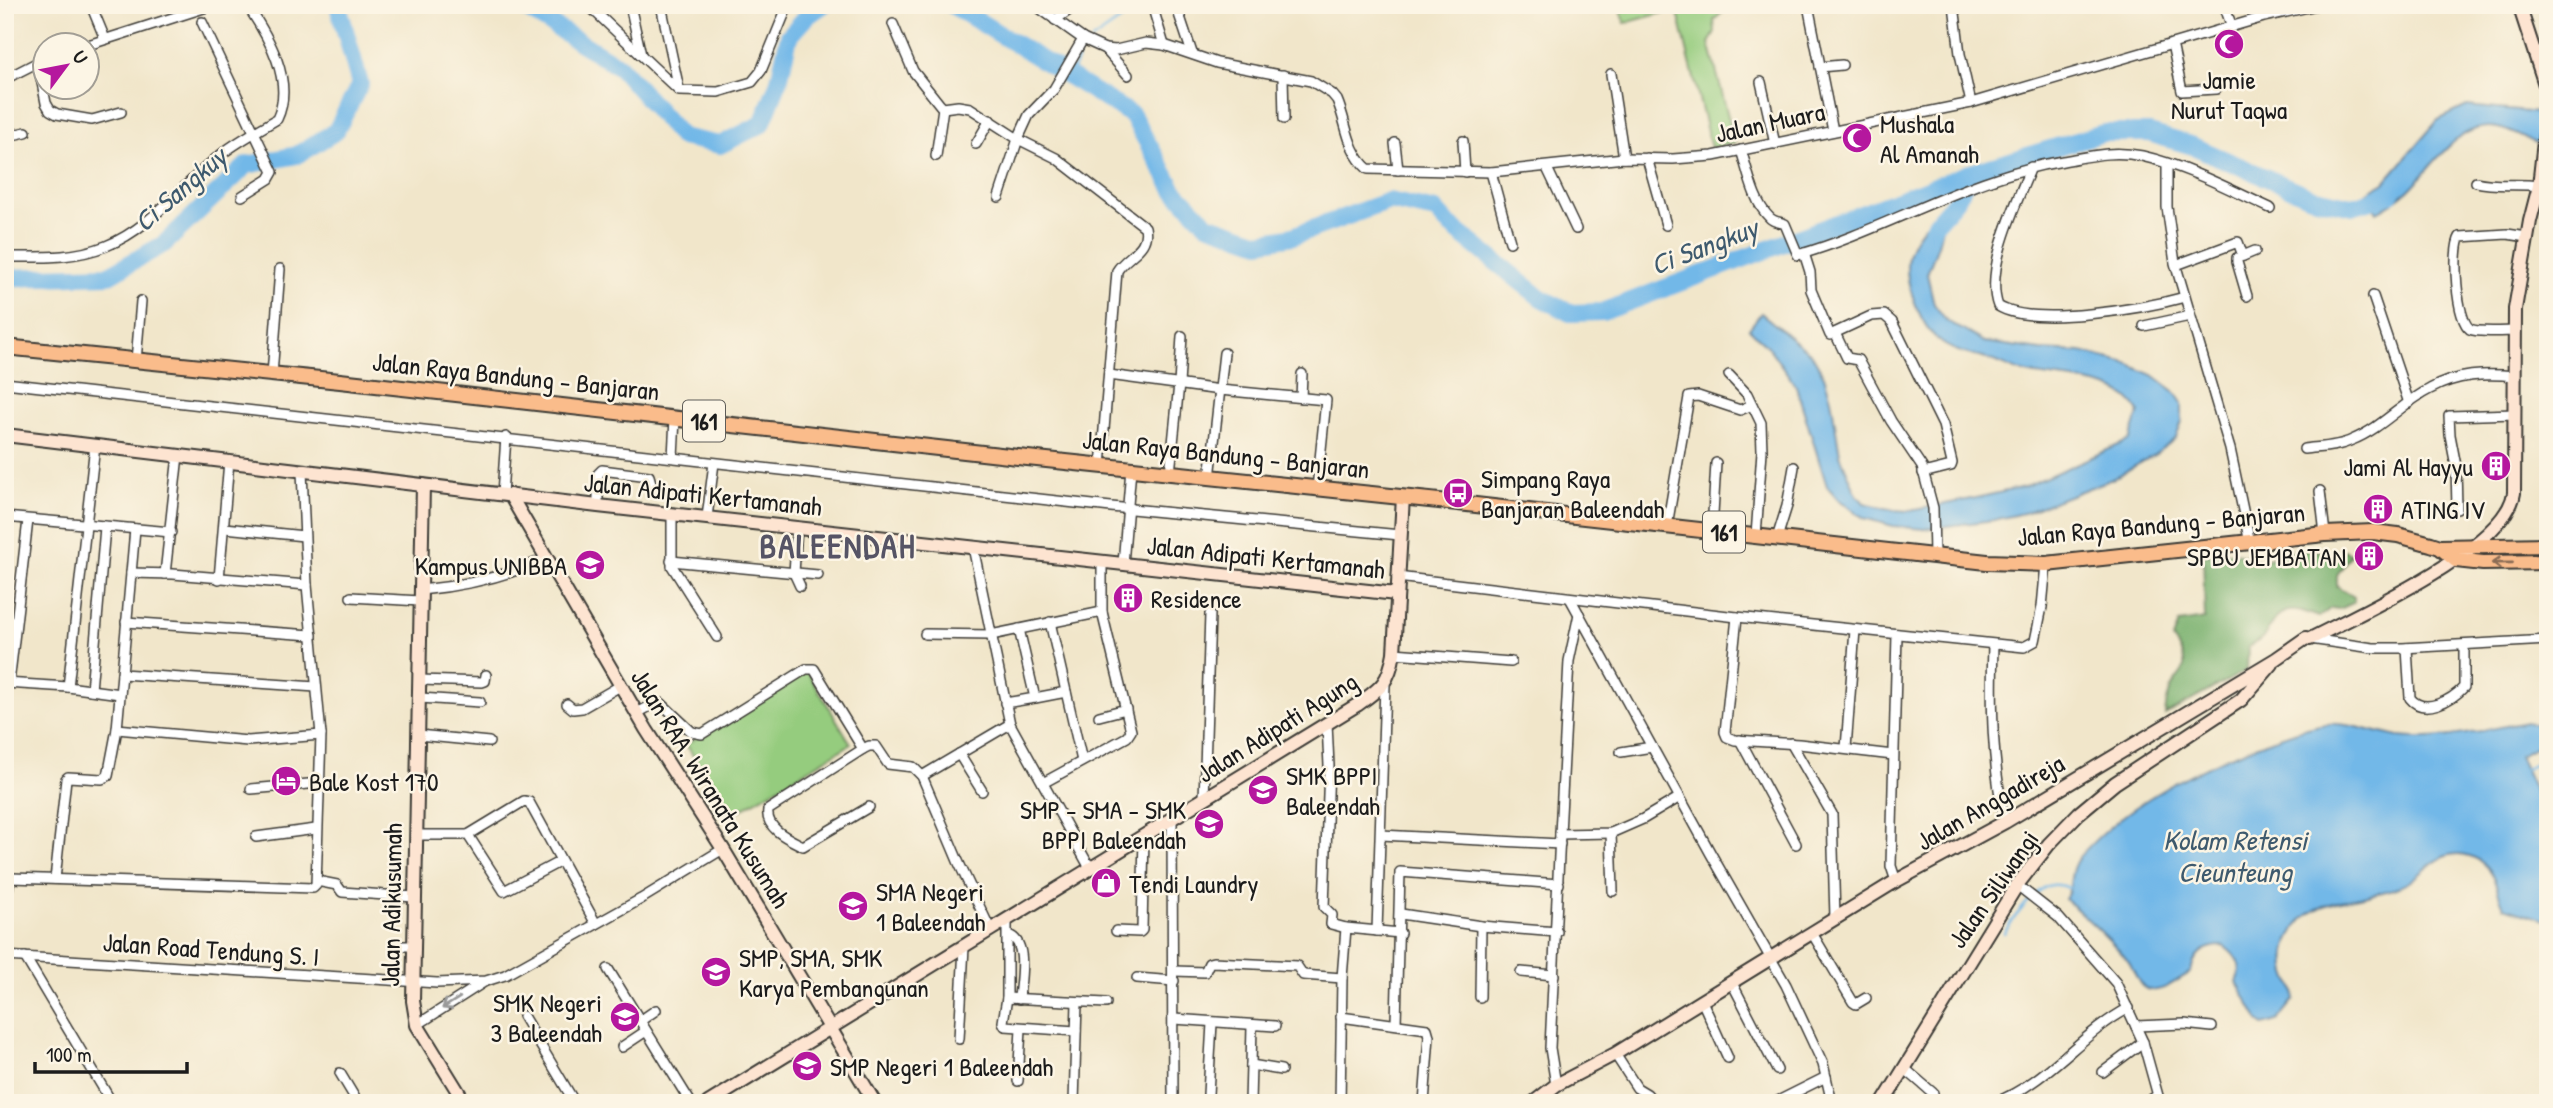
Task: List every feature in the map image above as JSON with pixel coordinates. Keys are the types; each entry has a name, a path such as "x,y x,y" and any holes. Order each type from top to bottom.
{"main road":[{"path":"2519,5 2548,94"},
{"name":"Jalan Anggadireja","path":"1533,1103 1554,1079 1615,1054 1896,881 2005,822 2276,659 2306,638 2310,639 2456,560 2494,528 2513,501 2515,309 2539,186 2548,106"},
{"name":"Jalan Raya Bandung - Banjaran","path":"5,347 354,382 1987,562 2046,564 2325,534 2384,533 2440,547 2548,545"},
{"name":"Jalan Adipati Kertamanah","path":"5,435 598,506 1396,594"},
{"name":"Jalan Adikusumah","path":"424,485 412,1001 417,1025 466,1103"},
{"name":"Jalan RAA. Wiranata Kusumah","path":"506,494 875,1103"},
{"name":"Jalan Adipati Agung","path":"708,1103 991,931 1385,685 1394,653 1403,497"},
{"name":"Jalan Raya Bandung - Banjaran","path":"2440,547 2456,560"},
{"path":"2456,560 2483,564 2548,562"},
{"name":"Jalan Siliwangi","path":"1883,1103 2017,885 2049,845 2079,813 2126,776 2241,699 2276,659"}],"street":[{"path":"91,5 106,39"},
{"path":"102,40 213,5"},
{"path":"5,257 63,258 106,246 159,211 222,153 277,119 281,111 282,85 271,44 247,5"},
{"path":"588,5 679,90 718,92 752,82 761,71 789,5"},
{"path":"630,5 641,56"},
{"path":"661,5 679,90"},
{"path":"1035,5 1081,42 1105,49 1116,50 1146,43 1192,53 1248,70 1283,75 1284,119"},
{"path":"1055,20 1076,5"},
{"path":"1152,5 1164,46"},
{"path":"1176,5 1192,53"},
{"path":"1808,5 1833,131"},
{"path":"1954,5 1972,103"},
{"path":"2224,5 2232,27"},
{"name":"Jalan Muara","path":"1283,75 1311,82 1337,100 1359,162 1368,169 1491,172 1624,158 1704,157 1775,144 1972,103 2264,17 2318,5"},
{"path":"202,22 273,172 270,179 242,196"},
{"path":"893,24 913,71 943,108 936,156"},
{"path":"999,197 1029,115 1054,89 1081,42"},
{"path":"2172,44 2182,91 2216,89"},
{"path":"1105,49 1128,75"},
{"path":"5,79 32,65"},
{"path":"1820,68 1842,65"},
{"path":"1611,74 1624,158"},
{"path":"1761,82 1775,144"},
{"path":"46,102 50,110 57,114 92,120 121,112"},
{"path":"943,108 970,108 1018,139 1056,158 1140,221 1146,229 1141,248 1117,271 1101,466"},
{"path":"976,144 989,120"},
{"path":"5,121 12,135 26,132"},
{"path":"1463,141 1465,172"},
{"path":"1395,143 1398,170"},
{"path":"1741,150 1763,208 1769,217 1785,225 1810,272 1811,290 1829,333 1835,333 1871,316 1884,315 1892,322 1943,425 1951,456 1951,466 1923,473"},
{"path":"1800,253 2011,173 2102,152 2141,156 2167,164 2270,208"},
{"path":"1647,158 1666,225"},
{"path":"2167,164 2169,227 2176,265 2230,449 2250,543"},
{"path":"2031,167 2001,244 1994,294 1998,306 2038,316 2144,308 2185,297"},
{"path":"1547,168 1576,229"},
{"path":"1491,172 1510,242"},
{"path":"2476,182 2487,185 2512,183 2539,186"},
{"path":"2515,331 2473,330 2467,325 2457,294 2456,249 2459,237 2507,234 2527,237"},
{"path":"2176,265 2236,242 2239,243 2243,256"},
{"path":"2247,296 2236,262 2237,258 2255,251"},
{"path":"272,375 280,270"},
{"path":"2373,296 2409,403"},
{"path":"136,361 141,301"},
{"path":"2144,326 2190,316"},
{"path":"1835,333 1847,358 1858,360 1923,473 1933,508 1934,556"},
{"path":"1170,473 1180,384 1182,336"},
{"path":"1210,478 1224,353"},
{"path":"1301,398 1302,374"},
{"path":"1109,375 1220,390 1324,399 1326,401 1317,489"},
{"path":"1729,375 1746,394 1762,428 1756,536"},
{"path":"2304,449 2350,441 2380,425 2428,389 2465,375 2515,376"},
{"path":"5,383 1126,508 1401,535"},
{"path":"1667,526 1689,397 1699,396 1740,410 1752,405"},
{"path":"2457,509 2456,466 2449,435 2449,416 2515,414"},
{"path":"673,457 675,418"},
{"path":"505,439 506,437 506,494"},
{"path":"68,687 95,445"},
{"path":"165,574 178,455"},
{"path":"219,579 229,461"},
{"path":"706,517 714,463"},
{"path":"1712,531 1716,463"},
{"path":"1777,538 1787,506 1794,467"},
{"path":"1123,564 1131,469"},
{"path":"598,506 598,474 602,470 649,476 651,483"},
{"path":"302,471 307,585 321,735 315,884"},
{"path":"2320,491 2325,534"},
{"path":"672,514 671,561 674,571 717,637"},
{"path":"5,517 170,532"},
{"path":"28,520 7,683 120,694"},
{"path":"91,690 105,527"},
{"path":"797,527 794,573 800,586"},
{"path":"225,528 304,536"},
{"path":"55,879 66,779 102,779 108,776 117,729 135,529"},
{"path":"974,547 1010,724 1090,869"},
{"path":"351,597 420,595 529,566 547,558"},
{"path":"671,561 818,575"},
{"path":"1044,783 1129,735 1131,730 1102,612 1102,561"},
{"path":"1397,578 2024,647 2035,641 2046,564"},
{"path":"131,573 307,585"},
{"path":"1570,598 1792,997 1823,1064 1832,1103"},
{"path":"925,634 991,635 1102,612"},
{"path":"1204,799 1210,614"},
{"path":"1554,1079 1550,1048 1569,661 1579,614"},
{"path":"1737,617 1725,732 1730,739 1846,748 1893,755"},
{"path":"126,622 312,635"},
{"path":"1050,622 1082,761"},
{"path":"1019,629 1035,698"},
{"path":"1846,748 1855,630"},
{"path":"1896,881 1891,866 1897,634"},
{"path":"2310,639 2373,648 2464,646 2548,640"},
{"path":"1993,645 1991,708 1994,755 2005,822"},
{"path":"2407,648 2410,698 2418,705 2428,706 2442,703 2464,687 2464,646"},
{"path":"1394,653 1511,662"},
{"path":"637,713 661,703 692,732 702,734 810,667 814,669 863,749"},
{"path":"122,674 316,687"},
{"path":"420,680 482,682 485,681 486,675"},
{"path":"1377,932 1385,685"},
{"path":"567,704 573,709 582,708 620,686"},
{"path":"1005,704 1066,692"},
{"path":"420,698 480,702"},
{"path":"1099,716 1126,709"},
{"path":"1327,723 1329,766 1324,907 1332,915 1331,925 1400,933"},
{"path":"922,776 1010,724"},
{"path":"117,729 248,741 321,735"},
{"path":"418,735 489,742"},
{"path":"1740,740 1796,844"},
{"path":"1791,743 1832,814 1835,918"},
{"path":"869,807 803,846 771,826 766,814 768,810 863,749 876,746 888,764 913,767 922,776 991,931"},
{"path":"1621,752 1652,747"},
{"path":"959,754 982,791"},
{"path":"251,789 320,783"},
{"path":"1381,835 1560,839 1611,833 1643,819 1680,797"},
{"path":"415,835 468,835 527,800 596,924"},
{"path":"1172,818 1173,1103"},
{"path":"257,837 316,829"},
{"path":"1611,833 1613,891"},
{"path":"468,835 504,891 561,861"},
{"path":"1116,931 1142,930 1144,835"},
{"path":"417,1025 486,981 505,975 723,849"},
{"path":"1396,1023 1401,914 1400,872 1559,884"},
{"path":"5,912 12,877 337,885 342,892 414,897"},
{"path":"2017,885 2058,917 2110,975 2129,1007 2143,1042 2158,1099 2145,1103"},
{"path":"1401,914 1481,926 1557,932"},
{"path":"1007,921 1004,1024 1021,1029 1076,1031"},
{"path":"1480,997 1481,926"},
{"path":"1340,1103 1342,978 1346,928"},
{"path":"1812,933 1853,1002 1856,1004 1866,998"},
{"path":"1008,935 1014,937 1021,949 1019,999"},
{"path":"400,946 414,946"},
{"path":"959,1040 964,947"},
{"name":"Jalan Road Tendung S. I","path":"5,956 413,982 486,981"},
{"path":"25,957 112,1103"},
{"path":"1137,978 1205,972 1209,963 1213,962 1297,966 1304,975 1342,978"},
{"path":"608,969 691,1103"},
{"path":"1521,972 1554,975"},
{"path":"1732,983 1777,1070"},
{"path":"1006,998 1106,1003"},
{"path":"1702,1001 1728,1058"},
{"path":"1074,1103 1077,1003"},
{"path":"1994,1103 2008,1097 2053,1067 2102,1023 2129,1007"},
{"path":"640,1021 656,1010"},
{"path":"523,1016 575,1103"},
{"path":"1341,1017 1396,1023 1429,1030 1424,1103"},
{"path":"1174,1019 1275,1026"},
{"path":"1208,1094 1212,1023"},
{"path":"2136,1026 2184,1024 2212,1027"},
{"path":"1250,1103 1252,1026"},
{"path":"1018,1081 1021,1029"},
{"path":"622,1047 646,1031"},
{"path":"2103,1072 2143,1042"},
{"path":"1615,1054 1637,1088 1654,1103"},
{"path":"1251,1065 1281,1070"},
{"path":"1904,1068 1933,1093 1934,1103"},
{"path":"340,1073 358,1103"},
{"path":"1774,1103 1826,1077"}],"green space":[{"path":"1619,5 1731,5 1714,20 1715,33 1709,43 1735,143 1711,148 1677,9 1625,23"},
{"path":"2301,549 2331,553 2344,550 2351,554 2337,575 2337,586 2354,597 2354,602 2339,609 2331,608 2319,617 2302,612 2289,611 2281,614 2259,641 2248,647 2247,670 2165,715 2167,699 2184,665 2184,659 2173,639 2179,623 2205,619 2203,555 2233,552 2261,561"},
{"path":"807,671 851,744 730,816 686,744"}],"water":[{"path":"2467,106 2548,114 2548,147 2502,129 2487,127 2474,130 2462,136 2440,155 2404,195 2377,212 2366,193 2385,182 2438,120"},
{"path":"1926,224 1939,224 1942,227 1927,274 1934,304 1947,321 1984,342 2041,350 2081,352 2123,362 2153,375 2174,391 2182,403 2182,421 2176,438 2156,454 2112,479 2027,512 1994,520 1924,529 1893,526 1864,518 1838,499 1827,486 1796,386 1769,348 1749,329 1761,313 1812,355 1824,376 1831,399 1840,455 1857,495 1864,503 1910,511 2024,487 2130,440 2139,412 2130,400 2103,386 2019,371 1955,350 1936,338 1918,310 1907,270 1911,246"},
{"name":"Kolam Retensi Cieunteung","path":"2527,722 2542,728 2548,742 2519,756 2548,821 2548,921 2504,907 2493,877 2485,865 2470,856 2451,854 2396,888 2333,903 2306,916 2293,932 2286,955 2287,973 2295,999 2277,1021 2264,1025 2259,1021 2237,982 2240,971 2238,962 2223,946 2211,947 2201,952 2191,972 2172,984 2156,990 2146,989 2121,953 2065,899 2072,872 2081,855 2122,817 2194,773 2271,740 2327,724 2346,725 2400,737 2432,738"}],"waterway":[{"name":"Ci Sangkuy","path":"5,278 109,275 164,244 247,165 297,155 336,131 360,84 338,5"},
{"name":"Ci Sangkuy","path":"520,5 620,67 681,137 720,145 762,124 779,81 789,36 806,17 823,5"},
{"name":"Ci Sangkuy","path":"952,5 1132,115 1174,190 1207,224 1260,242 1293,236 1389,201 1436,211 1447,223 1541,298 1570,313 1602,312 1970,173 2103,133 2149,133 2193,146 2311,197 2352,206 2391,194"},
{"path":"1092,40 1125,17 1123,5"},
{"path":"1070,77 1079,55"},
{"path":"1927,245 1934,225 1957,199 1968,177"},
{"path":"2525,769 2539,763"},
{"path":"2004,933 2025,905 2046,887 2069,887"}],"place":[{"name":"Jamie Nurut Taqwa","path":"2229,44"},
{"name":"Mushala Al Amanah","path":"1857,138"},
{"name":"Jami Al Hayyu","path":"2496,466"},
{"name":"Simpang Raya Banjaran Baleendah","path":"1458,493"},
{"name":"ATING IV","path":"2378,509"},
{"name":"SPBU JEMBATAN","path":"2369,556"},
{"name":"Kampus UNIBBA","path":"590,565"},
{"name":"Residence","path":"1128,598"},
{"name":"Bale Kost 170","path":"286,781"},
{"name":"SMK BPPI Baleendah","path":"1263,790"},
{"name":"SMP - SMA - SMK BPPI Baleendah","path":"1209,824"},
{"name":"Tendi Laundry","path":"1106,883"},
{"name":"SMA Negeri 1 Baleendah","path":"853,906"},
{"name":"SMP, SMA, SMK Karya Pembangunan","path":"716,972"},
{"name":"SMK Negeri 3 Baleendah","path":"625,1017"},
{"name":"SMP Negeri 1 Baleendah","path":"807,1066"}],"district":[{"name":"BALEENDAH","path":"838,546"}]}
